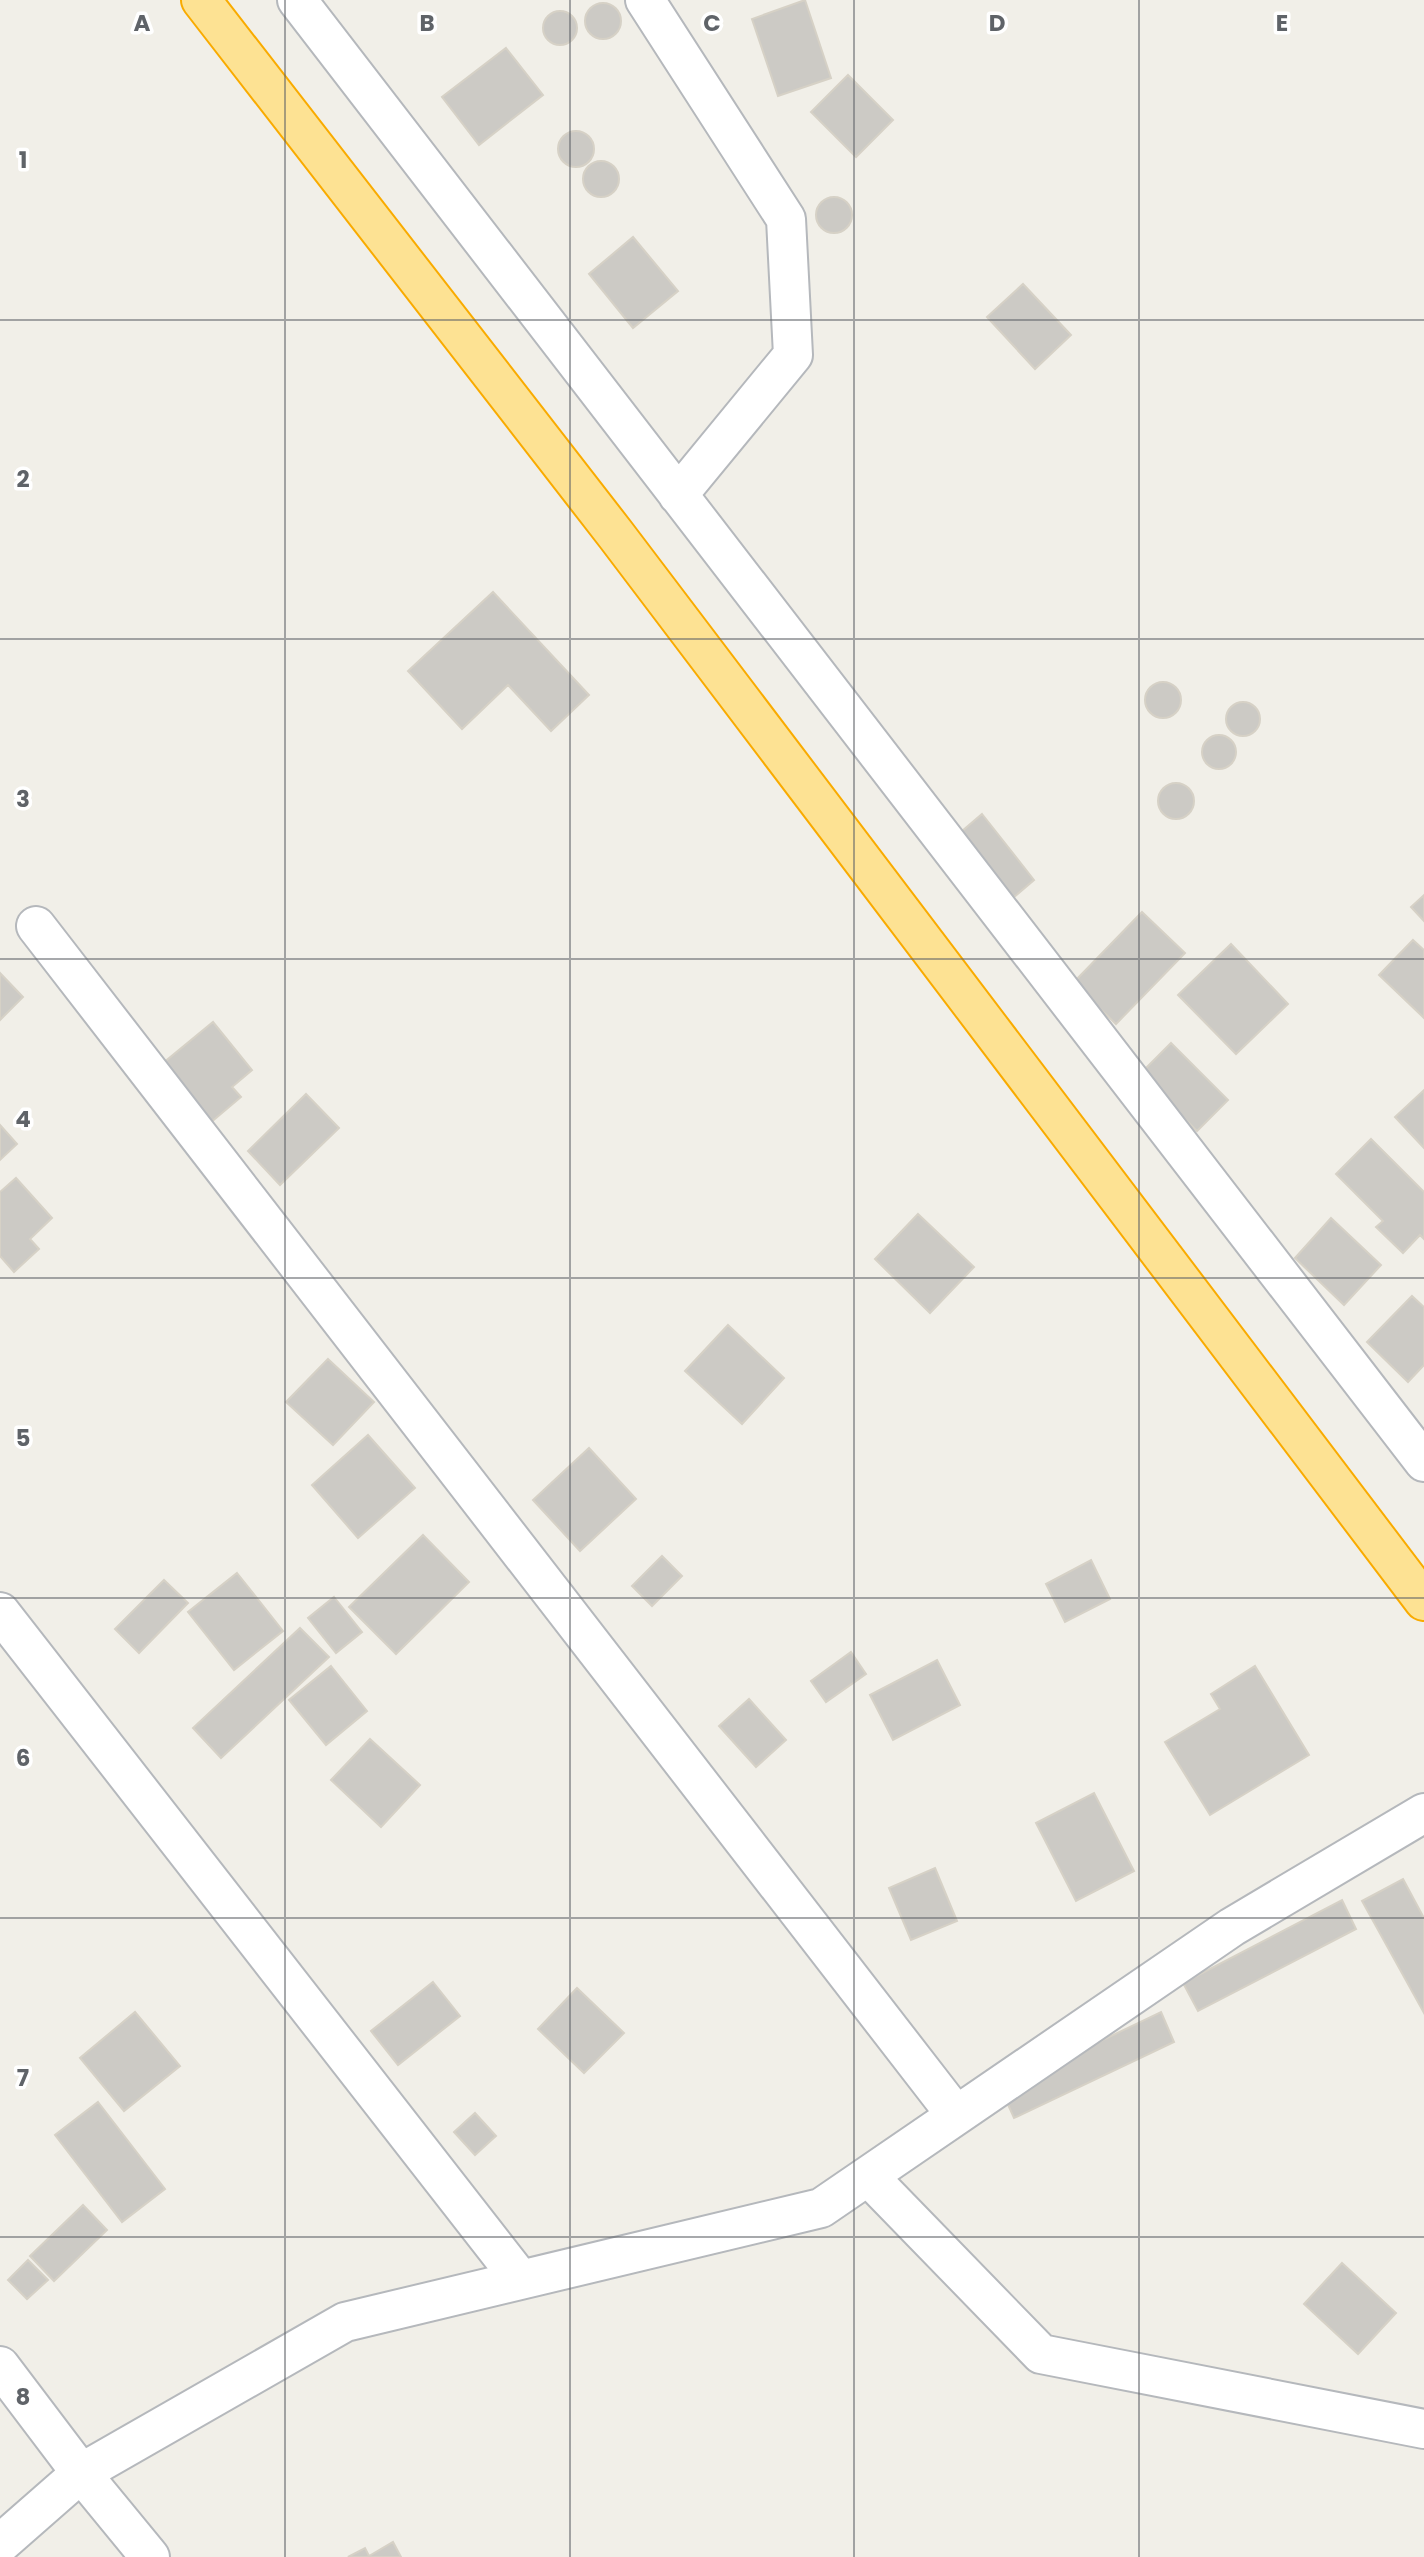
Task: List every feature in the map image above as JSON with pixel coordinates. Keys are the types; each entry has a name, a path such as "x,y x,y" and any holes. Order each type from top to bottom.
{"highway":[{"path":"201,0 616,535 1424,1601"}],"street":[{"path":"297,0 1424,1462"},
{"path":"645,0 786,219 793,355 678,495"},
{"path":"36,926 956,2115"},
{"path":"0,1612 520,2279"},
{"path":"0,2544 81,2473 345,2322 821,2207 1232,1927 1424,1813"},
{"path":"868,2176 1041,2354 1424,2429"},
{"path":"0,2366 81,2473 150,2557"}],"building":[{"path":"805,0 831,78 778,96 752,19"},
{"path":"603,3 615,9 621,21 615,33 603,39 591,33 585,21 591,9"},
{"path":"560,11 572,16 577,28 572,40 560,45 548,40 543,28 548,16"},
{"path":"506,48 543,95 479,145 442,97"},
{"path":"848,75 893,120 856,157 811,112"},
{"path":"576,131 588,137 594,149 588,161 576,167 564,161 558,149 564,137"},
{"path":"601,161 613,167 619,179 613,191 601,197 589,191 583,179 589,167"},
{"path":"834,197 846,203 852,215 846,227 834,233 822,227 816,215 822,203"},
{"path":"633,237 678,291 633,328 589,274"},
{"path":"1023,284 1071,335 1035,369 987,317"},
{"path":"493,592 589,695 551,731 508,685 462,729 408,671"},
{"path":"1163,682 1175,688 1181,700 1175,712 1163,718 1151,712 1145,700 1151,688"},
{"path":"1243,702 1255,707 1260,719 1255,731 1243,736 1231,731 1226,719 1231,707"},
{"path":"1219,735 1231,740 1236,752 1231,764 1219,769 1207,764 1202,752 1207,740"},
{"path":"1176,783 1188,789 1194,801 1188,813 1176,819 1164,813 1158,801 1164,789"},
{"path":"982,814 1034,880 1006,904 954,838"},
{"path":"1424,895 1424,921 1411,907"},
{"path":"1142,912 1185,953 1116,1024 1073,983"},
{"path":"1413,940 1424,950 1424,1018 1379,975"},
{"path":"1231,944 1288,1004 1236,1054 1178,995"},
{"path":"0,973 23,997 0,1020"},
{"path":"213,1022 252,1070 232,1087 241,1097 210,1123 162,1064"},
{"path":"1171,1043 1228,1100 1197,1131 1140,1074"},
{"path":"1424,1090 1424,1148 1395,1117"},
{"path":"306,1094 339,1128 280,1185 248,1151"},
{"path":"0,1125 17,1144 0,1160"},
{"path":"1371,1139 1424,1192 1424,1239 1420,1235 1403,1253 1376,1227 1383,1221 1336,1174"},
{"path":"16,1178 52,1218 30,1239 39,1249 14,1272 0,1256 0,1192"},
{"path":"918,1214 974,1267 930,1313 875,1259"},
{"path":"1331,1218 1381,1265 1344,1305 1295,1258"},
{"path":"1412,1296 1424,1307 1424,1365 1408,1382 1367,1342"},
{"path":"728,1325 784,1378 742,1424 685,1371"},
{"path":"328,1359 374,1402 333,1445 286,1402"},
{"path":"368,1435 415,1488 358,1538 312,1485"},
{"path":"589,1448 636,1499 580,1551 533,1500"},
{"path":"423,1535 469,1582 396,1654 349,1607"},
{"path":"662,1556 682,1576 652,1606 632,1586"},
{"path":"1091,1560 1110,1599 1065,1622 1046,1584"},
{"path":"237,1573 283,1631 234,1670 188,1612"},
{"path":"164,1580 188,1603 139,1653 115,1629"},
{"path":"334,1597 362,1632 336,1653 308,1618"},
{"path":"300,1628 329,1657 221,1758 193,1728"},
{"path":"851,1652 866,1674 826,1702 811,1681"},
{"path":"937,1660 960,1705 893,1740 870,1695"},
{"path":"331,1666 367,1711 326,1745 289,1700"},
{"path":"1255,1666 1309,1755 1210,1815 1165,1742 1220,1709 1211,1694"},
{"path":"749,1699 786,1740 756,1767 719,1726"},
{"path":"370,1739 420,1785 381,1827 331,1780"},
{"path":"1094,1793 1134,1871 1076,1901 1036,1823"},
{"path":"935,1868 957,1921 911,1940 889,1888"},
{"path":"1403,1879 1424,1918 1424,2013 1362,1901"},
{"path":"1342,1900 1356,1929 1198,2011 1183,1983"},
{"path":"433,1982 460,2016 398,2065 371,2031"},
{"path":"577,1988 624,2033 584,2073 538,2029"},
{"path":"135,2012 180,2066 124,2111 80,2058"},
{"path":"1161,2012 1174,2042 1014,2118 1001,2089"},
{"path":"98,2102 165,2189 122,2222 55,2135"},
{"path":"475,2113 496,2136 475,2155 454,2132"},
{"path":"83,2205 107,2230 54,2281 30,2256"},
{"path":"28,2260 48,2280 27,2299 8,2280"},
{"path":"1342,2263 1396,2313 1358,2354 1304,2304"},
{"path":"393,2542 401,2557 348,2557 365,2548 369,2556"}]}
